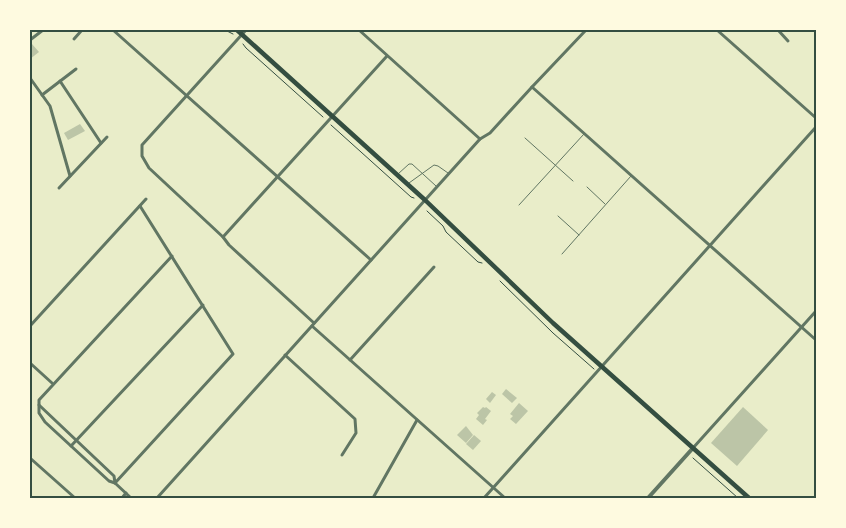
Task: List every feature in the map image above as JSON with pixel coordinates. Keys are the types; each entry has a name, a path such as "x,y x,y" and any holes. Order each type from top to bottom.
{"main road":[{"path":"237,30 244,32 332,116 425,200 535,306 749,498"}],"street":[{"path":"30,40 43,30"},
{"path":"74,39 82,30"},
{"path":"113,30 370,260"},
{"path":"359,30 480,139"},
{"path":"157,498 480,139 490,133 586,30"},
{"path":"718,30 816,118"},
{"path":"778,30 788,41"},
{"path":"244,32 142,145 142,156 149,168 350,360 505,498"},
{"path":"223,237 387,56"},
{"path":"42,95 76,69"},
{"path":"30,78 50,106 70,176"},
{"path":"60,81 101,144"},
{"path":"532,86 816,340"},
{"path":"484,498 816,127"},
{"path":"59,188 108,137"},
{"path":"30,326 146,199"},
{"path":"115,483 232,357 232,350 140,206"},
{"path":"131,498 115,483 109,481 45,422 39,413 38,405 40,397 52,383 172,256"},
{"path":"350,360 434,266"},
{"path":"71,446 204,306"},
{"path":"648,498 816,311"},
{"path":"285,356 355,419 356,433 342,455"},
{"path":"30,362 52,383"},
{"path":"38,405 114,476 115,483"},
{"path":"373,498 417,420"},
{"path":"30,458 75,498"},
{"path":"122,498 126,493"}],"lane":[{"path":"519,206 584,133"},
{"path":"526,138 573,181"},
{"path":"397,175 411,164 437,187"},
{"path":"408,184 434,164 448,174"},
{"path":"562,254 632,176"},
{"path":"586,187 606,205"},
{"path":"558,216 579,235"}],"path":[{"path":"225,30 232,34"},
{"path":"244,44 246,48 322,117"},
{"path":"334,127 411,197 415,198"},
{"path":"426,208 451,237 478,262 484,263"},
{"path":"496,276 553,333 590,366"},
{"path":"696,460 738,498"}],"building":[{"path":"32,44 39,52 30,59 30,45"},
{"path":"80,124 85,131 68,140 64,133"},
{"path":"506,389 517,398 512,403 502,394"},
{"path":"492,392 496,395 490,403 486,399"},
{"path":"519,403 528,411 516,424 510,419 513,416 510,414"},
{"path":"483,407 491,411 483,425 476,419 479,415 477,413"},
{"path":"743,407 768,430 737,466 711,443"},
{"path":"466,426 473,435 466,443 457,435"},
{"path":"474,435 481,441 473,450 466,444"}]}
